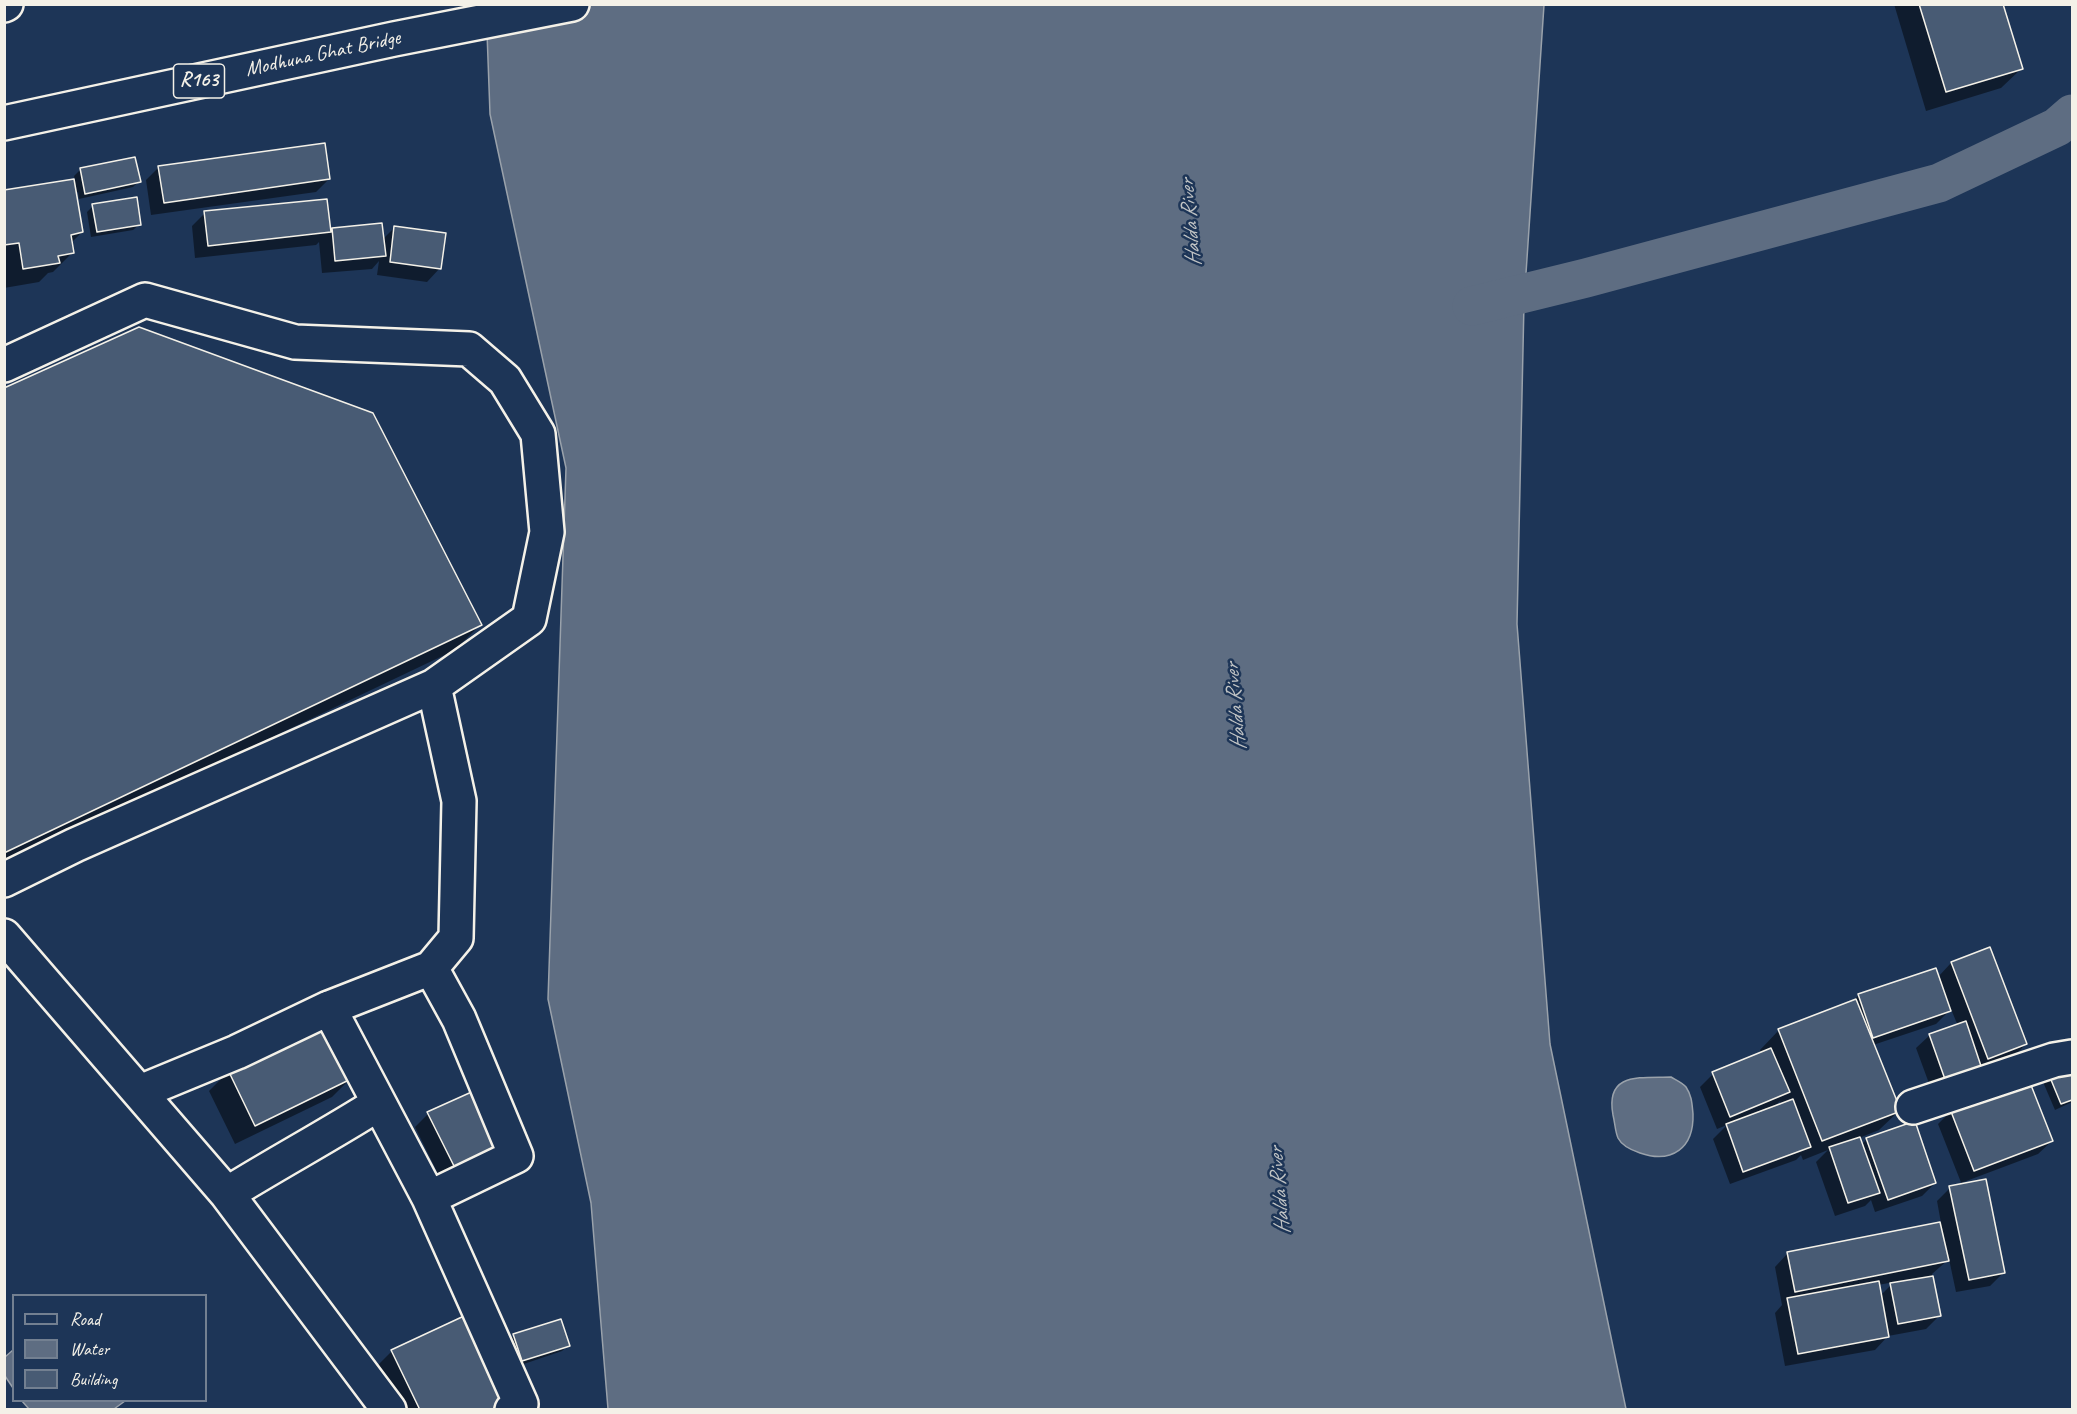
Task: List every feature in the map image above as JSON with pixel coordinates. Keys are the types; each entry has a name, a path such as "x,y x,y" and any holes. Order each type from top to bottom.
{"street":[{"name":"Modhuna Ghat Bridge","path":"4,123 394,39 572,4"},
{"path":"4,365 146,300 294,342 469,349 505,380 538,434 547,532 529,619 434,686 75,845 4,880"},
{"path":"140,1092 237,1052 329,1008 431,968 456,938 459,801 434,686"},
{"path":"4,936 227,1194 389,1410"},
{"path":"429,1198 516,1156 459,1019 431,968"},
{"path":"329,1008 429,1198 521,1404 512,1410"},
{"path":"1913,1107 2054,1060 2073,1057"},
{"path":"227,1194 378,1104"}],"water":[{"name":"Halda River","path":"486,5 1544,5 1524,303 1517,624 1550,1044 1626,1409 608,1409 591,1203 548,999 566,468 490,114"},
{"path":"1671,1077 1686,1087 1691,1100 1692,1126 1685,1144 1679,1150 1662,1156 1640,1153 1627,1147 1616,1133 1612,1101 1614,1091 1627,1080"},
{"path":"12,1351 12,1386 5,1376 5,1357"},
{"path":"23,1402 124,1402 114,1409 29,1409"}],"building":[{"path":"1919,4 2003,4 2023,69 1946,92"},
{"path":"325,143 330,179 164,203 158,166"},
{"path":"135,157 141,182 85,194 80,168"},
{"path":"74,179 83,232 71,235 74,253 58,256 60,263 23,269 19,243 4,245 4,190"},
{"path":"137,197 141,225 97,232 92,204"},
{"path":"327,199 331,232 208,246 204,211"},
{"path":"382,223 386,256 335,261 332,228"},
{"path":"394,226 446,233 441,269 390,262"},
{"path":"139,327 373,413 482,625 4,853 4,388"},
{"path":"1990,947 2027,1044 1988,1059 1951,962"},
{"path":"1936,968 1951,1011 1873,1038 1858,994"},
{"path":"1856,999 1901,1111 1822,1141 1778,1029"},
{"path":"1966,1021 1983,1072 1947,1085 1929,1034"},
{"path":"326,1022 353,1078 255,1126 228,1070"},
{"path":"1771,1048 1790,1092 1730,1117 1712,1072"},
{"path":"2072,1064 2072,1100 2061,1104 2049,1075"},
{"path":"2029,1080 2053,1141 1974,1171 1950,1109"},
{"path":"476,1090 506,1153 459,1176 427,1112"},
{"path":"1793,1099 1811,1147 1743,1172 1726,1124"},
{"path":"1915,1121 1936,1183 1888,1200 1866,1138"},
{"path":"1860,1137 1880,1193 1848,1203 1829,1147"},
{"path":"1986,1179 2005,1273 1969,1280 1949,1186"},
{"path":"1940,1222 1949,1261 1795,1292 1787,1252"},
{"path":"1933,1276 1941,1316 1898,1324 1890,1283"},
{"path":"1879,1281 1889,1337 1798,1354 1787,1298"},
{"path":"464,1316 506,1402 491,1410 420,1410 391,1350"},
{"path":"561,1319 570,1346 522,1361 513,1334"}],"waterway":[{"path":"1472,306 1586,278 1939,183 2057,127 2072,114"}]}
